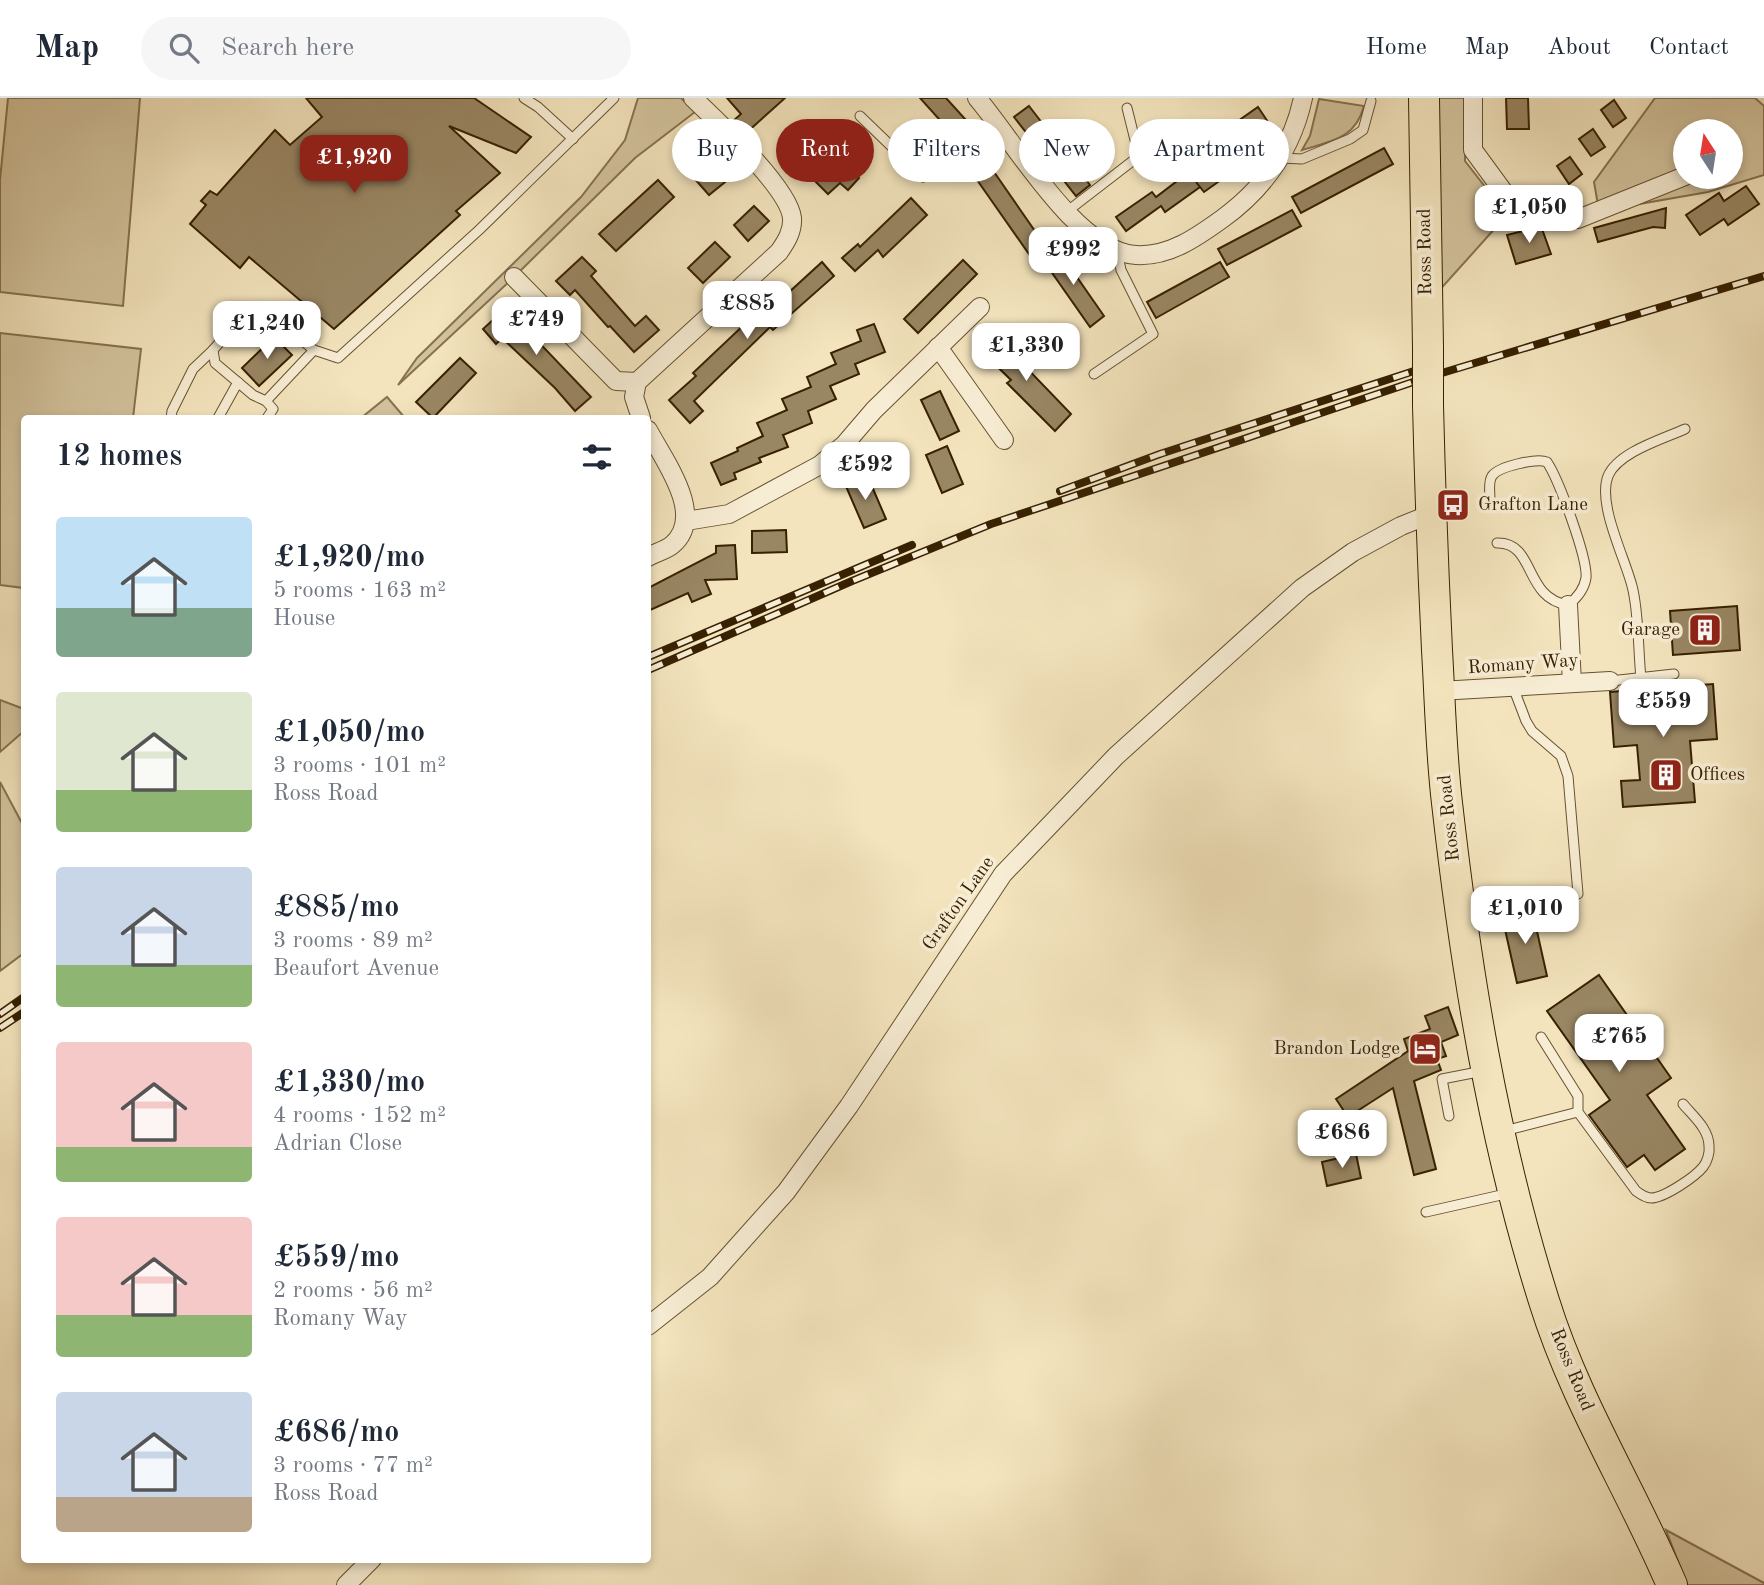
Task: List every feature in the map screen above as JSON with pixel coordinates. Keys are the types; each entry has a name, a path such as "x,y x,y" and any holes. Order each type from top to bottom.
{"highway":[{"name":"Ross Road","path":"1424,98 1428,405 1439,691 1446,800 1466,946 1499,1133 1544,1302 1570,1373 1672,1585"}],"street":[{"path":"640,415 634,397 638,382 779,252 789,239 792,218 785,199 772,181 694,98"},
{"path":"977,98 995,119"},
{"path":"1289,142 1297,126 1303,98"},
{"path":"1473,98 1473,150 1522,217 1578,219 1673,181"},
{"path":"1005,132 1065,213 1095,239 1117,251 1136,255 1159,253 1192,240 1229,214 1261,182"},
{"path":"514,277 616,381 638,382"},
{"path":"686,521 729,514 820,465 844,445 874,410 979,307"},
{"path":"938,347 1004,440"},
{"path":"651,436 683,496 686,521 672,545 651,556"},
{"name":"Grafton Lane","path":"651,1324 710,1277 786,1192 849,1106 1003,873 1116,756 1302,588 1353,552 1401,526 1431,514"},
{"path":"1568,605 1572,683"},
{"name":"Romany Way","path":"1439,691 1609,681"},
{"path":"346,1585 368,1563"}],"lane":[{"path":"524,98 573,139"},
{"path":"172,415 193,369 253,313 268,313 314,350 338,358 479,230 614,98"},
{"path":"1289,158 1302,159 1350,139 1363,130 1371,102"},
{"path":"1065,213 1139,156 1127,108"},
{"path":"860,116 888,143"},
{"path":"1094,374 1153,334 1121,270 1117,251"},
{"path":"213,350 215,363 253,395 266,401 272,409 269,415"},
{"path":"266,401 314,350"},
{"path":"220,415 238,382"},
{"path":"1641,678 1633,587 1615,537 1605,492 1609,475 1629,453 1685,429"},
{"path":"1490,499 1489,484 1492,475 1534,459 1547,463 1556,477 1585,568 1584,586 1577,598 1568,605 1552,601 1532,579 1518,548 1512,544 1497,543"},
{"path":"1609,681 1674,674"},
{"path":"1513,687 1532,732 1561,756 1568,776 1578,894"},
{"path":"1541,1037 1578,1096 1578,1112 1636,1191 1651,1198 1671,1191 1692,1177 1704,1166 1708,1157 1709,1145 1705,1132 1683,1104"},
{"path":"1449,1116 1442,1079 1487,1070"},
{"path":"1499,1133 1578,1112"},
{"path":"1426,1212 1513,1192"}],"shaded area":[{"path":"8,98 140,98 123,306 0,292 0,180"},
{"path":"638,98 681,98 695,112 686,119 672,119 672,130 635,158 513,278 398,385 417,358 581,197 625,140"},
{"path":"1434,98 1465,98 1465,161 1507,215 1437,293"},
{"path":"1655,98 1755,98 1764,106 1764,175 1743,181 1743,119 1673,119 1673,189 1718,189 1599,211 1594,182"},
{"path":"1319,99 1364,106 1355,126 1341,137 1302,150 1310,136"},
{"path":"0,333 141,349 133,415 21,415 21,588 0,585"},
{"path":"387,397 402,415 365,415"},
{"path":"0,700 21,708 21,734 0,752"},
{"path":"0,782 21,821 21,955 0,971"},
{"path":"1666,1530 1764,1583 1764,1585 1687,1585"}],"building":[{"path":"306,98 474,98 531,137 516,153 449,126 500,173 456,211 460,215 334,329 249,257 240,268 190,224 206,205 201,201 210,191 217,195 275,130 290,145 322,117"},
{"path":"727,98 785,98 762,119 735,119 741,114"},
{"path":"920,98 946,98 965,119 939,119"},
{"path":"1506,98 1528,98 1529,129 1507,129"},
{"path":"1614,100 1626,118 1613,127 1601,110"},
{"path":"1029,106 1039,119 1019,119 1019,123 1014,117"},
{"path":"1258,107 1266,119 1241,119"},
{"path":"1593,129 1605,147 1591,156 1579,139"},
{"path":"1384,148 1393,164 1301,213 1292,197"},
{"path":"1570,157 1582,174 1569,184 1557,166"},
{"path":"658,180 674,197 616,251 599,234"},
{"path":"698,182 725,182 709,195"},
{"path":"816,182 855,182 848,190 840,183 828,194"},
{"path":"978,182 1001,182 1046,247 1031,257"},
{"path":"1065,182 1088,182 1090,185 1076,196"},
{"path":"1176,182 1218,182 1204,192 1200,187 1165,212 1161,206 1126,231 1116,217 1152,192 1156,197"},
{"path":"1746,186 1759,204 1728,225 1724,219 1700,235 1686,215 1719,193 1724,201"},
{"path":"911,198 927,215 883,257 878,250 855,271 842,258 858,244 860,247"},
{"path":"754,206 769,221 748,241 734,225"},
{"path":"1666,208 1665,228 1653,227 1598,242 1594,228"},
{"path":"1292,210 1301,226 1227,265 1218,249"},
{"path":"1542,229 1551,254 1516,264 1507,235"},
{"path":"715,242 730,257 703,283 688,268"},
{"path":"1056,247 1104,316 1090,327 1041,257"},
{"path":"582,257 596,271 591,276 635,326 646,316 659,330 634,352 575,290 570,295 556,281"},
{"path":"963,260 977,274 918,333 904,319"},
{"path":"822,262 834,276 773,330 770,327 694,401 703,411 690,423 669,400 696,376 693,373 749,320 752,322"},
{"path":"1220,262 1229,277 1156,318 1147,302"},
{"path":"506,308 591,397 575,411 555,388 502,338 496,344 483,329"},
{"path":"874,324 885,352 855,364 859,374 830,386 836,399 808,411 812,423 783,435 788,447 759,458 761,462 734,473 736,479 721,485 711,463 763,436 757,423 787,410 782,399 811,387 807,377 836,364 831,353 861,341 857,330"},
{"path":"994,334 1071,414 1055,431 1007,383 1011,380 979,349"},
{"path":"274,337 292,355 259,386 242,368"},
{"path":"460,358 476,373 436,415 430,415 416,402"},
{"path":"940,391 959,431 940,440 921,400"},
{"path":"947,446 963,484 942,493 926,455"},
{"path":"867,475 886,519 864,528 845,484"},
{"path":"786,530 787,552 752,553 752,531"},
{"path":"735,545 737,579 705,580 711,594 692,602 688,593 651,610 651,586 716,553 716,546"},
{"name":"Garage","path":"1737,606 1740,650 1673,655 1670,611"},
{"path":"1713,684 1717,739 1690,741 1695,802 1623,807 1621,781 1640,780 1637,745 1614,747 1610,692"},
{"path":"1532,909 1547,976 1517,983 1502,916"},
{"path":"1599,975 1671,1078 1647,1095 1685,1149 1655,1170 1644,1155 1627,1167 1589,1115 1610,1100 1547,1011"},
{"path":"1448,1007 1458,1035 1441,1042 1446,1056 1437,1059 1441,1070 1414,1081 1436,1169 1414,1175 1393,1088 1348,1117 1336,1099 1408,1051 1404,1039 1430,1029 1425,1016"},
{"path":"1356,1154 1361,1178 1327,1186 1322,1162"}],"railway":[{"path":"651,669 991,524 1422,379 1764,276"},
{"path":"1060,491 1160,454 1414,371"},
{"path":"651,656 912,545"},
{"path":"0,1014 21,999"},
{"path":"0,1028 21,1014"}],"place":[{"name":"Grafton Lane","path":"1453,505"},
{"name":"Garage","path":"1705,630"},
{"name":"Offices","path":"1666,775"},
{"name":"Brandon Lodge","path":"1425,1049"}]}
